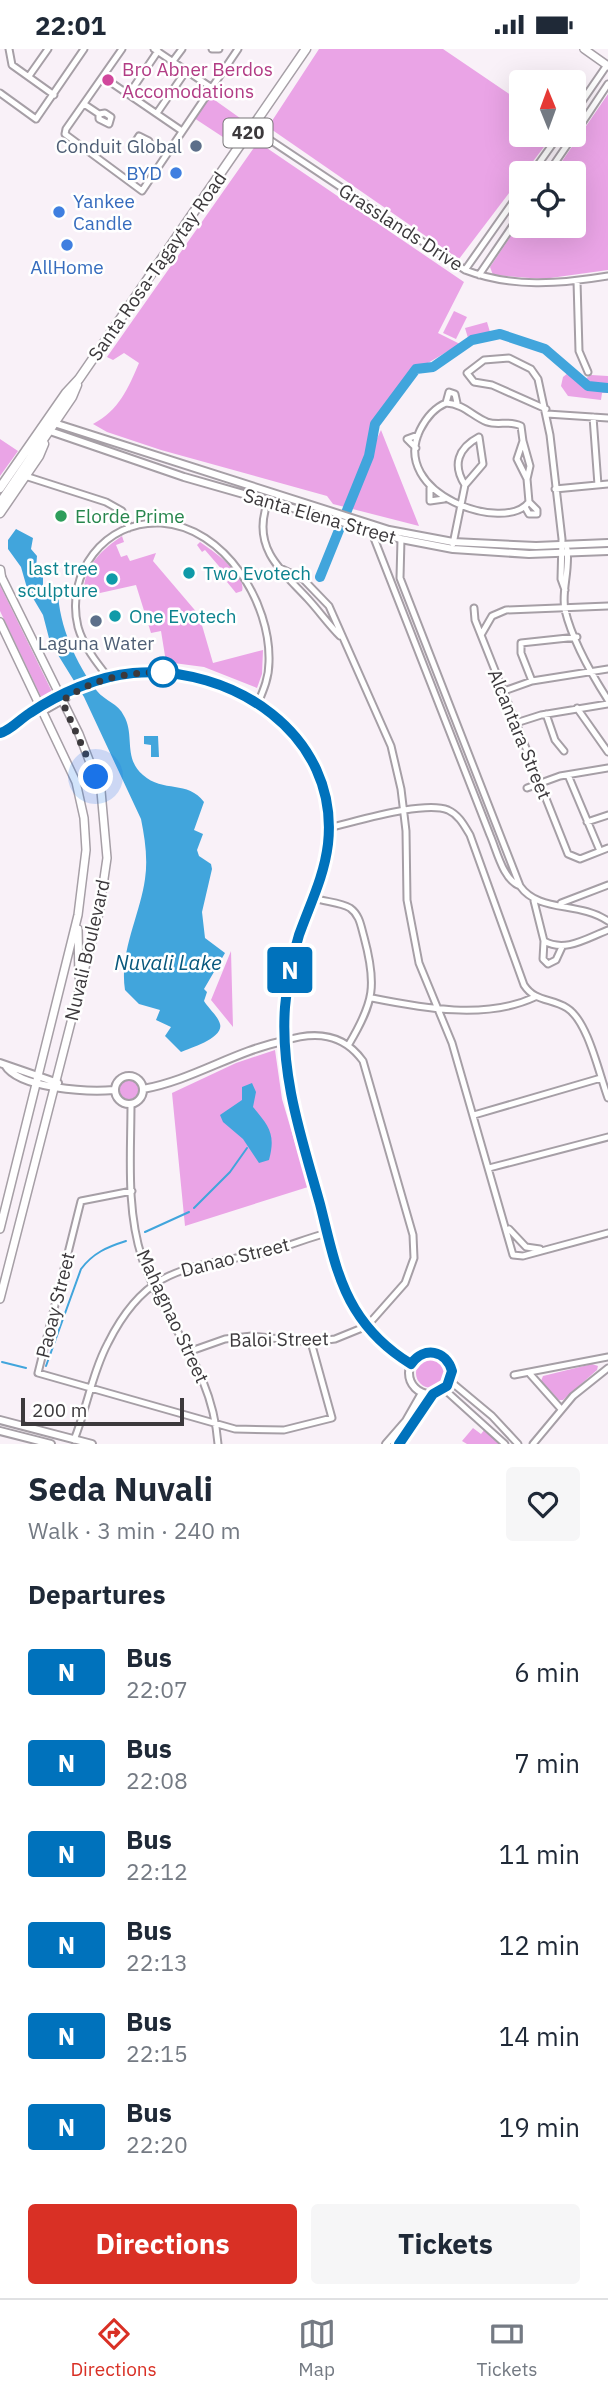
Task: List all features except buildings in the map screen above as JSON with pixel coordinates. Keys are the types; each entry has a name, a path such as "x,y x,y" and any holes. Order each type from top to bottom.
{"main road":[{"name":"Santa Rosa-Tagaytay Road","path":"1,502 79,379 306,49"},
{"path":"584,49 608,65"},
{"name":"Santa Rosa-Tagaytay Road","path":"0,488 72,397 79,379"},
{"path":"0,513 39,456 48,428"},
{"path":"0,482 14,468"},
{"path":"1,502 16,490"},
{"name":"Nuvali Boulevard","path":"0,574 96,777 107,834 103,895 0,1299"},
{"name":"Nuvali Boulevard","path":"0,622 76,782 84,818 86,863 78,915 0,1229"},
{"path":"78,915 79,988"}],"street":[{"path":"9,49 12,65 54,95"},
{"path":"29,76 48,49"},
{"path":"0,93 36,119 84,49"},
{"path":"122,49 65,134 142,191 239,49"},
{"path":"173,61 182,49"},
{"path":"212,49 219,49"},
{"path":"129,94 156,50 212,88"},
{"path":"586,96 608,65"},
{"path":"157,113 186,71"},
{"path":"103,77 182,131"},
{"path":"586,117 608,84"},
{"path":"84,104 99,114"},
{"name":"Grasslands Drive","path":"252,128 466,270 514,282 577,281 608,276"},
{"path":"542,159 550,147"},
{"path":"150,149 165,158"},
{"path":"466,270 509,208"},
{"path":"479,275 509,231"},
{"path":"577,281 579,351 588,372"},
{"path":"516,723 608,702 590,671 565,609 565,590 569,579 568,554 563,544 546,412 538,379 531,369 520,362 497,357 484,360 467,373 474,382 492,385 546,412 608,418"},
{"path":"446,403 457,403 484,421 516,423 521,426 530,466 527,504 494,512 444,499 430,488 420,469 416,448 418,435 430,415 446,403 450,392 455,394 457,403"},
{"path":"593,417 598,485"},
{"path":"453,546 465,485 483,464 479,437 484,421"},
{"name":"Santa Elena Street","path":"48,428 188,467 346,520 372,533 453,546 560,555 608,551"},
{"name":"Santa Elena Street","path":"48,428 184,477 453,546 608,543"},
{"path":"416,448 407,439 418,435"},
{"path":"465,485 458,475 460,453 468,443 479,437"},
{"path":"523,440 517,459 527,479"},
{"path":"184,477 188,467"},
{"path":"25,476 106,502 122,511 129,528"},
{"path":"555,489 608,484"},
{"path":"265,511 263,539 278,567 341,637"},
{"path":"108,677 82,637 77,620 76,596 80,576 92,553 116,533 161,523 185,529 210,543 237,568 258,604 267,636 269,671 258,703"},
{"path":"372,533 507,875 512,883 520,886"},
{"path":"401,539 400,578 520,886 534,901 544,941 543,960 548,964 556,960 562,947"},
{"path":"563,544 560,555 561,579 565,590"},
{"path":"278,567 303,579 317,591 334,614 341,637 388,737 404,812 410,920 419,963 436,1009 448,1031 513,1255 523,1256 608,1233"},
{"path":"481,636 487,621 499,612 608,607"},
{"name":"Alcantara Street","path":"474,608 481,636 572,858 580,859 600,851"},
{"path":"532,681 521,653 521,643 577,638"},
{"path":"504,691 532,681 608,669"},
{"path":"42,709 108,677 148,672 185,674 225,685 258,703 285,727 304,750 320,783 328,828 326,859 293,953 286,997 284,1041 293,1107 327,1233 348,1296 367,1326 386,1347 411,1364"},
{"path":"577,708 608,752"},
{"path":"546,714 555,740 564,751"},
{"path":"454,739 463,736"},
{"path":"527,788 568,775 608,768"},
{"path":"568,775 600,851 608,848"},
{"path":"328,828 404,812 438,808 448,810 463,823 519,975 535,997"},
{"path":"587,822 608,815"},
{"path":"561,903 608,885"},
{"path":"314,898 349,907 357,915 373,976 372,998 366,1017 349,1045"},
{"path":"534,901 561,903 586,909 608,921"},
{"path":"544,941 562,947 608,930"},
{"path":"372,998 436,1009 474,1009 521,1003 535,997 558,1003 577,1017 608,1098"},
{"path":"143,1089 186,1079 247,1050 284,1041 320,1034 349,1045 363,1061 369,1075 415,1250 405,1283 367,1326"},
{"path":"3,1064 37,1079 66,1087 92,1091 114,1090"},
{"path":"127,1076 139,1080 143,1089 139,1099 131,1104 121,1102 114,1090 118,1081 127,1076"},
{"path":"474,1115 601,1078"},
{"name":"Mahagnao Street","path":"131,1104 132,1191 138,1239 155,1285 206,1384 218,1444"},
{"path":"489,1168 608,1137"},
{"name":"Paoay Street","path":"132,1191 81,1202 38,1373 216,1425 270,1431 332,1418 310,1342"},
{"path":"505,1224 514,1238 526,1247 550,1248"},
{"name":"Danao Street","path":"74,1440 108,1342 132,1305 155,1285 185,1267 268,1251 327,1233"},
{"name":"Baloi Street","path":"191,1351 225,1339 253,1336 310,1342 335,1339 367,1326"},
{"path":"423,1353 440,1354 450,1366 450,1381 444,1389 433,1394 422,1393 411,1382 411,1364 423,1353"},
{"path":"514,1375 608,1357"},
{"path":"533,1444 561,1409 608,1368"},
{"path":"530,1374 561,1409"},
{"path":"450,1381 492,1416 518,1444"},
{"path":"444,1389 505,1444"},
{"path":"386,1444 406,1421 422,1393"},
{"path":"399,1444 433,1394"},
{"path":"485,1424 492,1416"},
{"path":"0,1420 92,1444"},
{"path":"0,1431 51,1444"}],"shaded area":[{"path":"319,49 443,49 509,94 509,147 544,147 533,161 509,161 509,193 459,259 268,127"},
{"path":"608,94 608,270 543,279 493,275 490,267 510,238 586,238 586,161 562,161 572,147 586,147 586,126"},
{"path":"209,96 247,123 232,143 194,118"},
{"path":"258,142 464,282 438,333 460,344 411,373 375,424 370,453 381,430 419,526 333,504 327,496 161,450 107,432 93,424 116,405 139,363 124,353 113,360 107,357"},
{"path":"454,311 467,317 456,339 443,333"},
{"path":"487,322 490,332 468,338 465,328"},
{"path":"568,373 585,379 591,375 608,376 608,393 602,393 601,400 568,396 561,386 563,377"},
{"path":"0,439 18,451 0,476"},
{"path":"122,536 124,542 116,545 121,557 127,555 130,561 156,553 153,561 199,615 213,663 263,650 262,674 257,688 204,667 166,662 161,631 151,633 136,585 91,595 89,587 84,588 92,564 108,546"},
{"path":"200,542 234,570 242,584 242,591 236,593 227,582 230,579 205,550 202,552 197,545"},
{"path":"0,585 54,696 43,701 0,611"},
{"path":"231,951 233,1027 211,1000"},
{"path":"275,1050 282,1099 308,1187 185,1226 172,1093 236,1063"},
{"path":"129,1079 137,1082 140,1090 137,1098 129,1101 121,1098 118,1090 121,1082"},
{"path":"431,1358 442,1362 446,1373 442,1384 431,1388 420,1384 416,1373 420,1362"},
{"path":"592,1364 598,1366 597,1370 563,1400 559,1400 541,1381 543,1376"},
{"path":"473,1428 481,1434 485,1429 500,1444 467,1444 462,1441"}],"water":[{"name":"Nuvali Lake","path":"16,529 33,538 31,549 37,556 36,568 43,574 43,586 58,592 65,631 82,669 97,691 124,716 129,731 131,754 137,768 151,780 191,791 204,802 194,830 203,834 197,850 199,856 211,864 212,869 202,912 205,938 225,953 204,989 207,992 204,1001 217,1018 220,1029 206,1042 181,1052 165,1036 171,1027 156,1020 160,1010 139,1004 125,990 125,962 146,871 146,849 141,819 84,697 50,642 43,615 27,588 21,567 8,549 8,540"},
{"path":"144,736 158,736 159,757 151,757 151,745 144,744"},
{"path":"252,1083 256,1092 253,1107 267,1125 272,1143 269,1160 259,1163 243,1139 223,1122 220,1115 242,1100 242,1087"}],"waterway":[{"path":"320,577 369,456 375,424 416,369 433,367 472,340 500,334 545,349 588,386 608,388"},
{"path":"194,1208 230,1172 247,1148"},
{"path":"145,1232 189,1212"},
{"path":"46,1366 81,1269 101,1251 126,1241"},
{"path":"2,1362 26,1368"}],"bus line":[{"name":"N","path":"0,733 3,734 41,706 101,679 133,673 173,673 203,678 250,697 278,720 304,750 323,794 328,841 319,884 293,953 285,1008 286,1069 293,1107 340,1277 356,1310 386,1347 411,1364 423,1353 434,1352 448,1361 452,1371 447,1386 433,1394 424,1411 399,1444"}],"place":[{"name":"Bro Abner Berdos Accomodations","path":"108,80"},
{"name":"Conduit Global","path":"196,146"},
{"name":"BYD","path":"176,173"},
{"name":"Yankee Candle","path":"59,212"},
{"name":"AllHome","path":"67,245"},
{"name":"Elorde Prime","path":"61,516"},
{"name":"Two Evotech","path":"189,573"},
{"name":"last tree sculpture","path":"112,579"},
{"name":"One Evotech","path":"115,616"},
{"name":"Laguna Water","path":"96,621"}],"route":[{"path":"96,777 62,701 76,690 108,677 163,672"}]}
